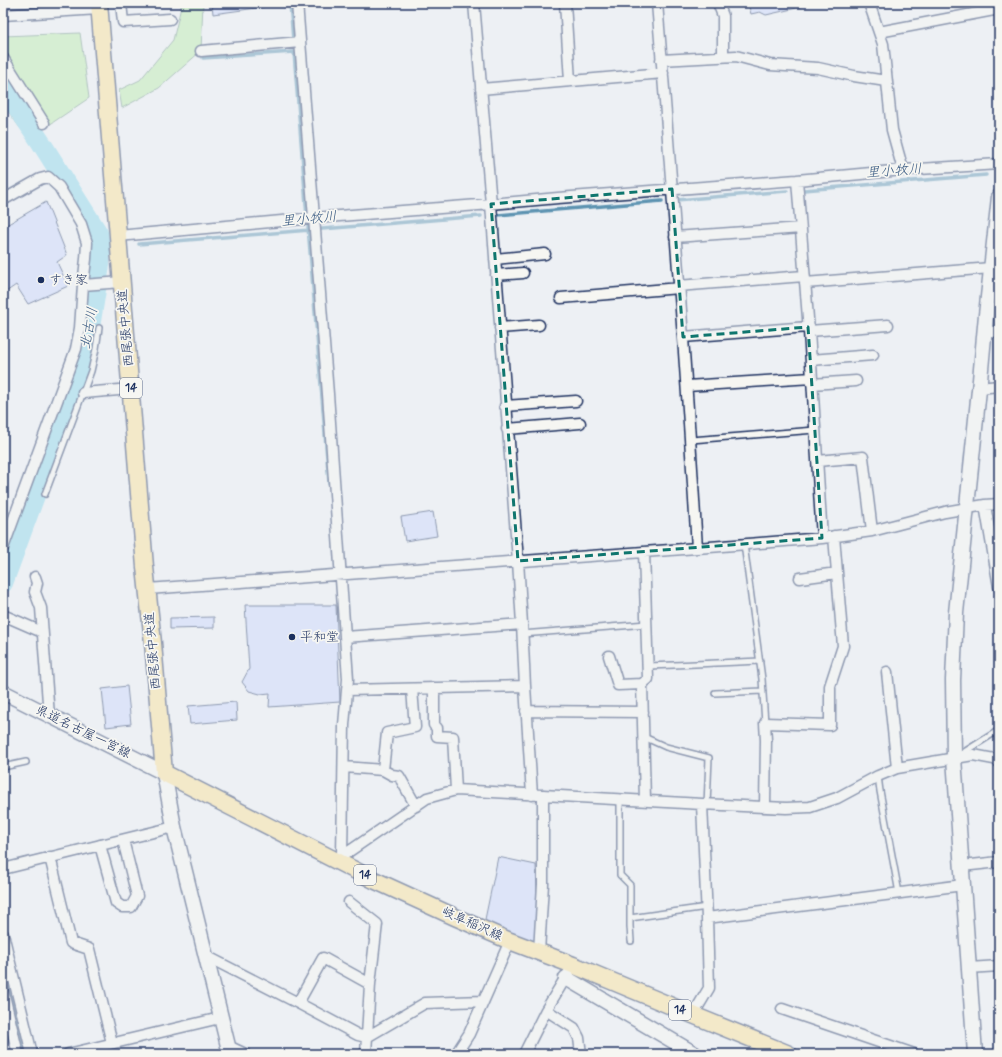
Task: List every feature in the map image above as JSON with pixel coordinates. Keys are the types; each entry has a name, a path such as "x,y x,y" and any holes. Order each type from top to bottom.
{"main road":[{"name":"西尾張中央道","path":"99,6 118,236 115,282 131,389 164,773"},
{"name":"岐阜稲沢線","path":"164,773 339,858 442,911 538,952 570,971 693,1015 789,1054"}],"street":[{"path":"121,3 123,22 170,19"},
{"path":"297,3 329,402 348,679 344,725 344,767 339,858"},
{"path":"474,3 518,561 532,795"},
{"path":"565,3 570,81"},
{"path":"657,3 672,189 678,287 687,386 697,548"},
{"path":"718,3 723,16 723,57"},
{"path":"869,3 883,44 892,130 903,170"},
{"path":"3,15 99,6"},
{"path":"878,32 999,9"},
{"path":"201,51 300,42"},
{"path":"662,60 736,56 770,66 818,68 886,81"},
{"path":"3,58 44,123"},
{"path":"481,89 663,73"},
{"path":"118,236 315,225 491,204 558,198 797,180 903,170 999,164"},
{"path":"3,200 40,179 48,177 59,186 82,224 86,242 86,285 76,349 3,548"},
{"path":"797,180 809,329 822,538"},
{"path":"975,1054 954,758 954,680 956,613 984,333 998,222 999,197"},
{"path":"675,237 801,228"},
{"path":"495,259 546,254"},
{"path":"561,298 678,287 991,268"},
{"path":"496,275 523,273"},
{"path":"86,285 115,282"},
{"path":"500,328 539,325"},
{"path":"683,337 888,325"},
{"path":"984,333 999,331"},
{"path":"811,360 873,355"},
{"path":"687,386 812,381 856,381"},
{"path":"979,388 999,386"},
{"path":"83,393 131,389"},
{"path":"506,406 576,401"},
{"path":"507,429 580,422"},
{"path":"817,461 864,457 872,531"},
{"path":"148,590 822,538 872,531 945,512 999,504"},
{"path":"985,505 999,587"},
{"path":"765,806 765,724 830,724 830,686 843,646 834,536"},
{"path":"609,656 618,685 642,684 648,678 644,552"},
{"path":"800,578 837,573"},
{"path":"36,577 37,583 35,592 41,608 49,716"},
{"path":"3,615 42,632"},
{"path":"345,637 522,629"},
{"path":"887,672 897,768"},
{"path":"642,684 645,800"},
{"path":"347,690 525,686"},
{"path":"434,688 434,725 437,728 437,736 453,737 456,790"},
{"path":"383,770 387,732 415,727 412,689"},
{"name":"県道名古屋一宮線","path":"3,692 164,773"},
{"path":"526,711 643,712"},
{"path":"339,858 427,798 456,790 786,808 810,807 837,798 878,776 897,768 973,755 994,759 999,762"},
{"path":"344,767 383,770 392,775 399,776 416,806"},
{"name":"14","path":"164,773 174,827 229,1050"},
{"path":"538,952 543,884 543,795"},
{"path":"693,1015 709,988 704,804"},
{"path":"3,869 174,827"},
{"path":"100,845 116,903 122,907 130,907 137,896 123,840"},
{"path":"50,857 71,943 89,949 112,1044"},
{"path":"962,866 999,862"},
{"path":"707,913 899,894 963,885"},
{"path":"349,902 377,924 370,984 366,1054"},
{"path":"3,934 32,1054"},
{"path":"456,1054 469,1034 510,941"},
{"path":"206,956 358,1034 367,1037 424,1003 483,1002"},
{"path":"298,1003 323,958 370,984"},
{"path":"969,968 999,966"},
{"path":"524,1054 546,1010 570,971 695,1054"},
{"path":"3,991 18,1054"},
{"path":"782,1009 914,1054"},
{"path":"546,1010 574,1028 579,1038 581,1054"},
{"path":"68,1054 220,1018"},
{"path":"229,1050 245,1054"}],"lane":[{"path":"45,494 92,371 99,328"},
{"path":"690,440 816,430"},
{"path":"744,544 760,661 765,724"},
{"path":"522,629 647,624"},
{"path":"648,666 760,661"},
{"path":"715,693 763,691"},
{"path":"954,758 999,730"},
{"path":"644,737 666,746 708,758 704,804"},
{"path":"3,767 26,762"},
{"path":"878,776 899,894"},
{"path":"620,799 620,874 630,885 631,941"},
{"path":"630,918 707,913"}],"highlighted area":[{"path":"672,189 683,337 808,327 822,538 518,561 491,204"}],"green space":[{"path":"182,3 203,3 201,51 159,88 122,108 119,90 140,80 173,40"},
{"path":"80,33 89,98 49,125 3,51 3,36"},
{"path":"3,95 23,125 20,128 3,104"}],"building":[{"path":"212,3 263,3 264,7 213,14"},
{"path":"748,3 800,3 801,7 766,15 760,12 751,14"},
{"path":"46,202 67,255 57,262 68,286 28,304 16,285 3,294 3,227"},
{"path":"433,512 437,536 405,541 401,517"},
{"name":"平和堂","path":"245,605 336,605 340,702 269,707 270,693 260,694 249,691 242,682 249,669"},
{"path":"214,617 214,628 170,629 170,618"},
{"path":"127,686 131,724 106,727 102,689"},
{"path":"236,702 237,720 190,724 188,706"},
{"path":"498,857 536,865 539,945 483,929"}],"waterway":[{"path":"290,3 293,40"},
{"path":"203,58 294,52 307,217"},
{"name":"北古川","path":"3,86 40,141 98,233 100,247 100,265 87,346 79,383 59,430 3,583"},
{"name":"里小牧川","path":"804,190 986,175"},
{"name":"里小牧川","path":"676,200 787,191"},
{"name":"里小牧川","path":"498,215 662,201"},
{"name":"里小牧川","path":"139,244 481,216"},
{"path":"308,227 329,483"},
{"name":"北古川","path":"3,964 24,1054"}],"place":[{"name":"すき家","path":"41,280"},
{"name":"平和堂","path":"292,637"}]}
